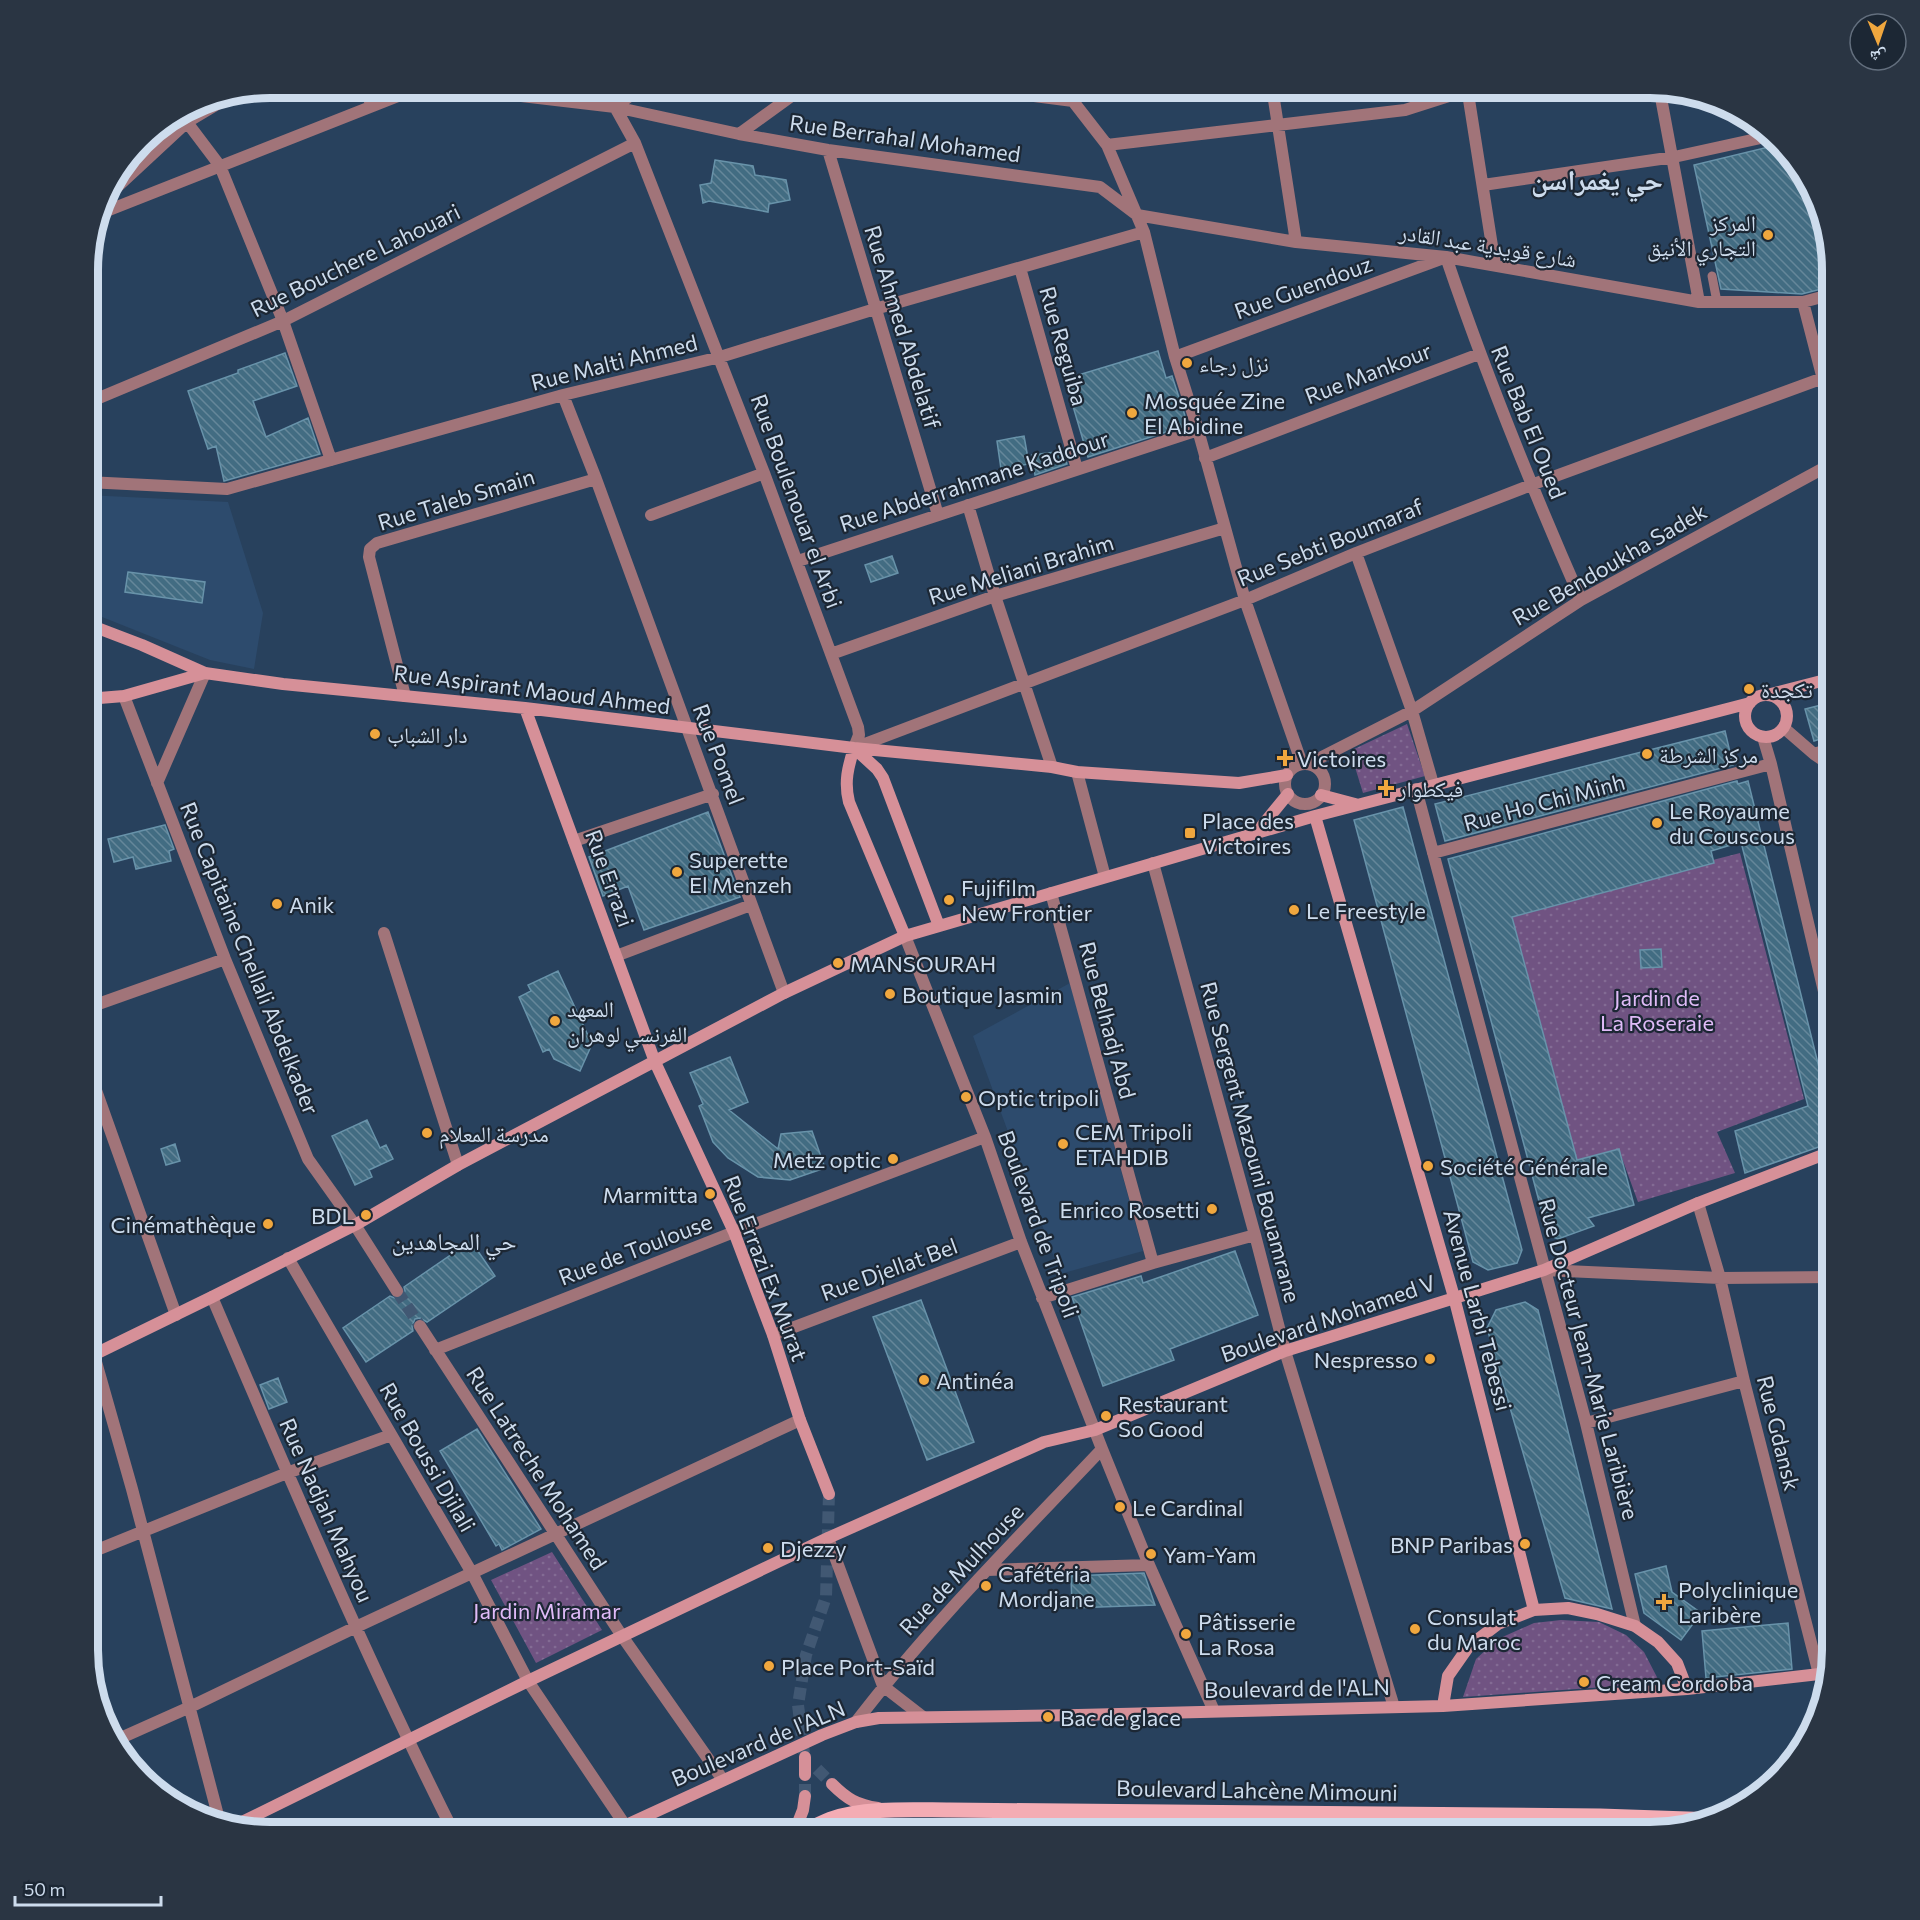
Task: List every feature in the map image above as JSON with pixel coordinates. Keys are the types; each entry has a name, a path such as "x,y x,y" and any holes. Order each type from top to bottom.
{"main road":[{"name":"Boulevard Lahcène Mimouni","path":"825,1822 848,1815 897,1810 1600,1816 1685,1819"}],"street":[{"path":"369,98 372,106"},
{"path":"109,210 393,98"},
{"name":"Rue Berrahal Mohamed","path":"557,98 615,107 739,134 828,150 1100,187 1137,215"},
{"name":"Rue Boulenouar el Arbi","path":"612,98 635,142 798,561 858,727 859,735 854,748"},
{"path":"615,107 627,98"},
{"path":"739,134 789,98"},
{"path":"1049,98 1072,101"},
{"path":"1070,98 1107,145 1144,232 1175,357 1198,430 1245,600 1305,764"},
{"path":"1274,98 1296,243"},
{"path":"1107,145 1406,110 1441,98"},
{"path":"1471,98 1495,265"},
{"path":"1661,98 1699,302"},
{"path":"186,120 220,166 283,321 331,460"},
{"path":"124,178 177,125"},
{"path":"1483,185 1674,158 1761,138"},
{"name":"Rue Bouchere Lahouari","path":"98,398 283,321 635,142"},
{"name":"Rue Ahmed Abdelatif","path":"828,150 938,515"},
{"name":"شارع قويدية عبد القادر","path":"1137,215 1296,243 1446,257 1699,302 1803,302 1822,297"},
{"name":"Rue Malti Ahmed","path":"98,483 227,489 563,395 720,357 876,309 1144,232"},
{"name":"Rue Guendouz","path":"1175,357 1446,257"},
{"name":"Rue Bab El Oued","path":"1446,257 1479,354 1531,485 1581,600"},
{"name":"Rue Reguiba","path":"1020,268 1077,469"},
{"path":"1803,302 1822,374"},
{"name":"Rue Mankour","path":"1205,458 1479,354"},
{"name":"Rue Sebti Boumaraf","path":"854,748 1245,600 1356,553 1531,485 1822,378"},
{"name":"Rue Pomel","path":"563,395 596,479 686,728 713,794 784,993"},
{"name":"Rue Abderrahmane Kaddour","path":"798,561 1198,430"},
{"name":"Rue Bendoukha Sadek","path":"1305,764 1412,711 1581,600 1822,469"},
{"path":"651,515 764,473"},
{"name":"Rue Taleb Smain","path":"405,696 369,557 370,549 377,543 596,479"},
{"path":"968,505 995,596 1052,768"},
{"name":"Rue Meliani Brahim","path":"831,654 995,596 1225,528"},
{"path":"1356,553 1412,711 1433,784"},
{"path":"98,629 205,673"},
{"path":"98,698 124,696 205,673"},
{"path":"157,783 205,673"},
{"name":"Rue Aspirant Maoud Ahmed","path":"205,673 283,684 525,708 854,748 1077,772 1239,783 1287,776"},
{"path":"98,1353 355,1225 459,1165 784,993 904,936 1357,804 1750,703 1760,696 1822,681"},
{"path":"1750,703 1746,710 1746,724 1750,730 1763,737 1774,736 1784,728 1787,716 1783,704 1773,696 1767,695"},
{"name":"Rue Capitaine Chellali Abdelkader","path":"124,696 225,960 308,1159 355,1225"},
{"name":"Rue Errazi","path":"525,708 655,1062"},
{"path":"1784,728 1822,758"},
{"path":"1763,737 1822,983"},
{"path":"854,748 877,769 883,778 939,926"},
{"name":"Boulevard de Tripoli","path":"854,748 847,770 849,802 986,1137 1021,1242 1102,1449 1149,1565 1214,1711"},
{"path":"1814,753 1822,751"},
{"path":"1305,764 1320,770 1324,789 1317,800 1305,804 1288,794 1285,782 1296,766 1305,764"},
{"name":"Rue Ho Chi Minh","path":"1433,853 1771,764"},
{"path":"1077,772 1106,877"},
{"name":"Rue Docteur Jean-Marie Laribière","path":"1416,789 1586,1423 1635,1626"},
{"path":"574,840 713,794"},
{"path":"1257,832 1288,794"},
{"path":"1321,795 1357,804"},
{"name":"Avenue Larbi Tebessi","path":"1315,816 1454,1297 1534,1610"},
{"name":"Rue Sergent Mazouni Bouamrane","path":"1153,863 1256,1234 1285,1351 1394,1707"},
{"name":"Rue Belhadj Abd","path":"1051,893 1153,1263"},
{"path":"616,956 751,904"},
{"path":"384,933 459,1165"},
{"path":"98,1004 225,960"},
{"name":"Rue Errazi Ex Murat","path":"655,1062 734,1232 773,1335 800,1420 829,1494"},
{"path":"98,1096 176,1315"},
{"name":"Rue de Toulouse","path":"435,1350 734,1232 986,1137"},
{"name":"Boulevard Mohamed V","path":"245,1821 528,1681 828,1538 1044,1442 1095,1430 1285,1351 1544,1270 1698,1203 1822,1155"},
{"name":"Rue Gdansk","path":"1698,1203 1720,1278 1744,1381 1821,1664"},
{"path":"355,1225 398,1291"},
{"path":"1042,1298 1256,1234"},
{"name":"Rue Djellat Bel","path":"773,1335 1021,1242"},
{"name":"Rue Boussi Djilali","path":"288,1258 472,1573 528,1681 622,1822"},
{"path":"1544,1270 1720,1278 1822,1276"},
{"name":"Rue Nadjah Mahyou","path":"212,1298 356,1627 407,1740 448,1822"},
{"name":"Rue Latreche Mohamed","path":"420,1326 622,1636 723,1780"},
{"path":"98,1380 143,1532 218,1814"},
{"path":"1586,1423 1744,1381"},
{"path":"122,1737 800,1420"},
{"path":"98,1550 287,1473 391,1435"},
{"name":"Rue de Mulhouse","path":"856,1722 883,1686 987,1570 1102,1449"},
{"path":"828,1538 883,1686 923,1717"},
{"path":"987,1570 1149,1565"},
{"path":"1443,1706 1448,1676 1469,1646 1498,1624 1534,1610 1568,1608 1635,1626 1658,1642 1677,1662 1687,1689"},
{"name":"Boulevard de l'ALN","path":"634,1822 822,1735 856,1722 879,1718 1443,1706 1687,1689 1821,1674"},
{"path":"805,1775 805,1757 817,1769"},
{"path":"832,1784 846,1798 866,1806 897,1810"},
{"path":"798,1822 805,1796"}],"lane":[{"path":"1712,276 1717,302"}],"shaded area":[{"path":"98,496 228,502 263,613 254,669 210,660 98,615"},
{"name":"CEM Tripoli ETAHDIB","path":"1070,983 1143,1251 1060,1274 973,1036"}],"green space":[{"path":"1407,724 1425,776 1363,793 1350,751"},
{"name":"Jardin de La Roseraie","path":"1740,853 1804,1099 1717,1132 1735,1173 1638,1202 1619,1150 1574,1166 1507,913"},
{"name":"Jardin Miramar","path":"552,1552 602,1630 536,1663 491,1580"},
{"path":"1561,1620 1599,1622 1626,1635 1644,1652 1660,1683 1463,1697 1476,1659 1498,1639 1534,1623"}],"building":[{"name":"المركز التجاري الأنيق","path":"1772,148 1793,174 1805,194 1817,225 1821,247 1822,289 1802,294 1721,289 1694,165"},
{"path":"715,160 753,166 755,175 786,180 790,200 769,204 768,212 709,201 703,203 700,185 711,183"},
{"name":"Mosquée Zine El Abidine","path":"1158,351 1166,378 1172,376 1188,425 1088,457 1065,379"},
{"path":"285,353 297,386 253,401 266,437 308,418 320,454 224,481 216,446 208,449 188,391"},
{"path":"1024,436 1029,464 1001,469 997,441"},
{"path":"1063,451 1067,464 1035,475 1032,455"},
{"path":"892,556 898,573 871,582 865,565"},
{"path":"128,572 205,582 202,603 125,592"},
{"path":"1822,705 1822,738 1814,741 1805,709"},
{"path":"1725,731 1733,765 1445,841 1435,804"},
{"path":"1737,781 1738,784 1748,781 1822,1080 1822,1146 1745,1173 1735,1131 1808,1106 1741,842 1711,851 1714,863 1512,917 1577,1160 1619,1149 1634,1205 1588,1218 1594,1226 1558,1239 1548,1235 1448,859"},
{"path":"1403,807 1522,1250 1517,1263 1488,1270 1473,1262 1354,820"},
{"name":"Superette El Menzeh","path":"708,812 740,897 644,930 628,886 603,896 589,857"},
{"path":"165,825 174,849 169,851 171,861 136,869 133,857 114,862 108,839"},
{"path":"1661,949 1662,967 1641,968 1640,950"},
{"name":"المعهد الفرنسي لوهران","path":"558,971 592,1044 580,1071 554,1059 549,1049 543,1052 519,997 531,991 528,985"},
{"path":"730,1057 748,1102 729,1110 778,1149 781,1134 812,1131 825,1168 790,1180 758,1177 728,1158 713,1142 699,1106 703,1104 690,1073"},
{"path":"367,1120 380,1148 386,1145 393,1159 369,1170 372,1177 355,1185 332,1136"},
{"path":"175,1144 180,1161 166,1165 161,1149"},
{"path":"471,1241 495,1276 427,1322 420,1318 415,1319 412,1326 413,1331 366,1362 343,1328 390,1296 397,1299 402,1298 404,1287"},
{"path":"1235,1251 1258,1315 1170,1349 1174,1360 1103,1386 1072,1297 1141,1276 1143,1283"},
{"name":"Antinéa","path":"921,1300 974,1442 927,1460 873,1317"},
{"path":"1525,1302 1538,1310 1612,1609 1565,1598 1487,1328 1496,1310"},
{"path":"278,1378 287,1402 269,1409 260,1385"},
{"path":"477,1429 541,1529 502,1550 499,1544 496,1546 440,1451"},
{"name":"Polyclinique Laribère","path":"1666,1566 1672,1592 1701,1613 1681,1640 1644,1613 1635,1574"},
{"path":"1144,1573 1155,1605 1072,1608 1071,1576"},
{"path":"1788,1623 1792,1669 1706,1678 1702,1631"}],"tunnel":[{"path":"397,1291 420,1326"},
{"path":"804,1753 798,1705 806,1655 826,1597 829,1494"},
{"path":"817,1769 832,1784"},
{"path":"805,1775 805,1796"}],"place":[{"name":"المركز التجاري الأنيق","path":"1768,235"},
{"name":"نزل رجاء","path":"1187,363"},
{"name":"Mosquée Zine El Abidine","path":"1132,413"},
{"name":"تكجدة","path":"1749,689"},
{"name":"دار الشباب","path":"375,734"},
{"name":"مركز الشرطة","path":"1647,754"},
{"name":"Victoires","path":"1285,758"},
{"name":"فيكطوار","path":"1386,788"},
{"name":"Le Royaume du Couscous","path":"1657,823"},
{"name":"Place des Victoires","path":"1190,833"},
{"name":"Superette El Menzeh","path":"677,872"},
{"name":"Fujifilm New Frontier","path":"949,900"},
{"name":"Anik","path":"277,904"},
{"name":"Le Freestyle","path":"1294,910"},
{"name":"MANSOURAH","path":"838,963"},
{"name":"Boutique Jasmin","path":"890,994"},
{"name":"المعهد الفرنسي لوهران","path":"555,1021"},
{"name":"Optic tripoli","path":"966,1097"},
{"name":"مدرسة المعلام","path":"427,1133"},
{"name":"CEM Tripoli ETAHDIB","path":"1063,1144"},
{"name":"Metz optic","path":"893,1159"},
{"name":"Société Générale","path":"1428,1166"},
{"name":"Marmitta","path":"710,1194"},
{"name":"Enrico Rosetti","path":"1212,1209"},
{"name":"BDL","path":"366,1215"},
{"name":"Cinémathèque","path":"268,1224"},
{"name":"Nespresso","path":"1430,1359"},
{"name":"Antinéa","path":"924,1380"},
{"name":"Restaurant So Good","path":"1106,1416"},
{"name":"Le Cardinal","path":"1120,1507"},
{"name":"BNP Paribas","path":"1525,1544"},
{"name":"Djezzy","path":"768,1548"},
{"name":"Yam-Yam","path":"1151,1554"},
{"name":"Cafétéria Mordjane","path":"986,1586"},
{"name":"Polyclinique Laribère","path":"1664,1602"},
{"name":"Consulat du Maroc","path":"1415,1629"},
{"name":"Pâtisserie La Rosa","path":"1186,1634"},
{"name":"Place Port-Saïd","path":"769,1666"},
{"name":"Cream Cordoba","path":"1584,1682"},
{"name":"Bac de glace","path":"1048,1717"}],"district":[{"name":"حي يغمراسن","path":"1597,179"},
{"name":"حي المجاهدين","path":"454,1240"}]}
